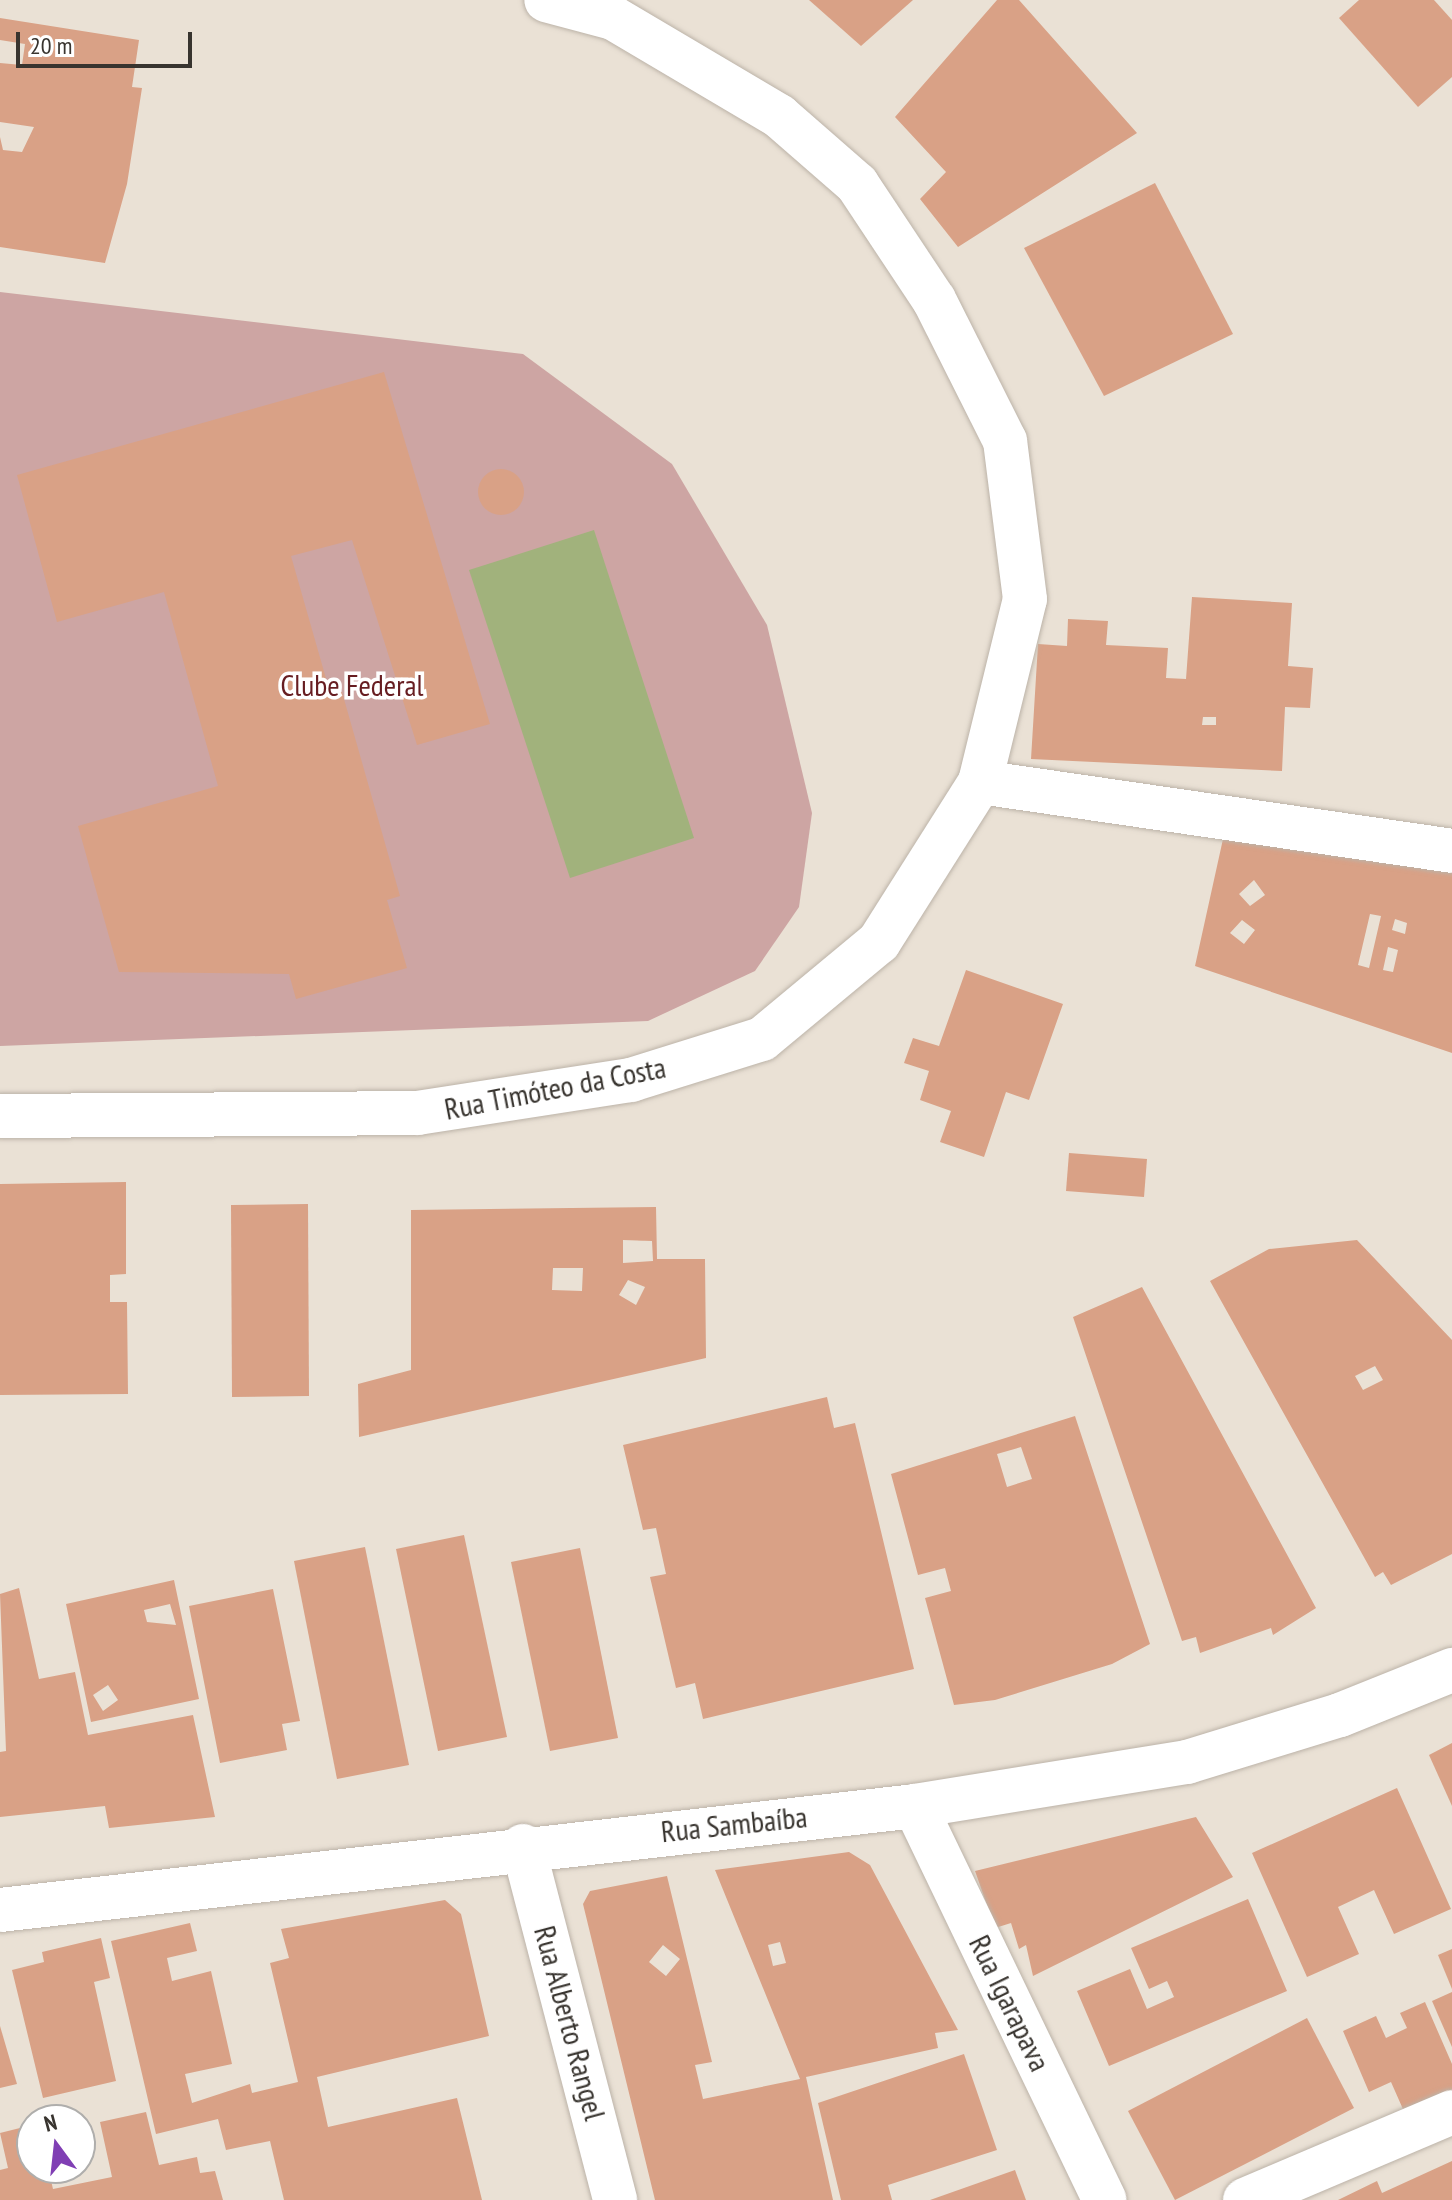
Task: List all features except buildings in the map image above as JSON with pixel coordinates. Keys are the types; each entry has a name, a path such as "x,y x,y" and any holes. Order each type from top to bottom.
{"street":[{"name":"Rua Timóteo da Costa","path":"0,1116 418,1113 631,1080 762,1039 879,942 980,782 1025,599 1005,441 934,300 857,184 779,116 613,18 546,0"},
{"path":"980,782 1452,851"},
{"name":"Rua Sambaíba","path":"0,1910 523,1846 915,1806 1187,1762 1340,1715 1452,1670"},
{"name":"Rua Igarapava","path":"915,1806 1105,2200"},
{"name":"Rua Alberto Rangel","path":"523,1846 615,2200"},
{"path":"1245,2200 1452,2112"}],"green space":[{"name":"Clube Federal","path":"0,292 523,354 672,464 767,625 812,813 799,907 755,971 648,1021 0,1046"}],"shaded area":[{"path":"594,530 694,838 570,878 469,570"}]}
